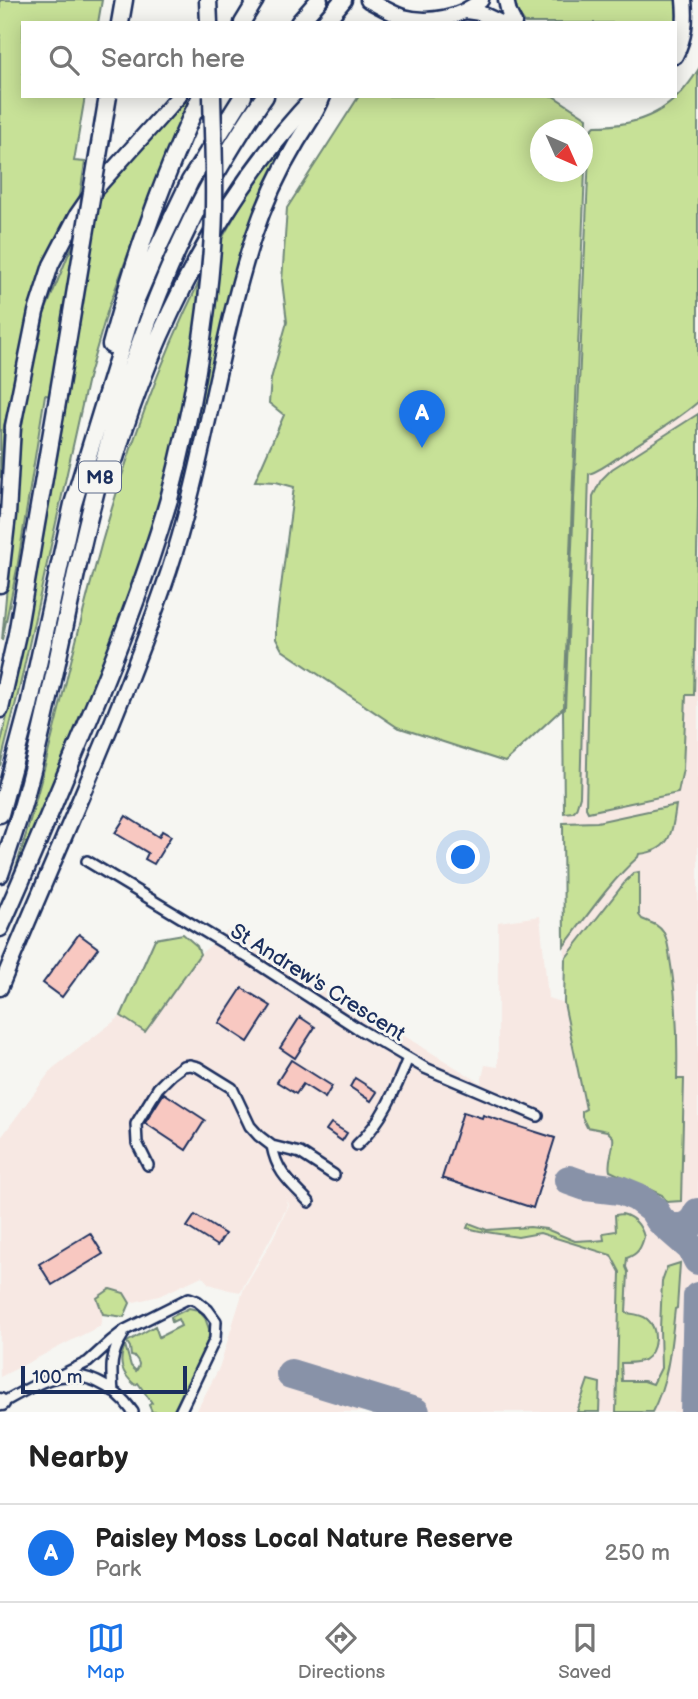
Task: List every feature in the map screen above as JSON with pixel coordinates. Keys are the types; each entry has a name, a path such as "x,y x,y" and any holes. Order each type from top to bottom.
{"highway":[{"path":"120,21 124,0"},
{"path":"208,0 209,21"},
{"path":"301,21 319,0"},
{"path":"326,21 343,0"},
{"path":"0,709 17,634 108,98"},
{"name":"M8","path":"0,814 29,706 94,405 124,296 147,225 200,98"},
{"path":"0,928 120,646 144,580 183,446 195,388 209,281 213,232 212,98"},
{"name":"M8","path":"73,504 140,289 190,181 242,98"},
{"name":"M8","path":"0,874 23,804 87,526 129,372 149,314 181,241 229,150 264,98"},
{"name":"M8","path":"55,673 119,445 163,329 227,211 276,142 314,98"}],"main road":[{"path":"243,21 256,0"},
{"path":"368,0 418,21 466,11 481,0"},
{"path":"506,0 513,21"},
{"path":"677,51 684,35 684,0"},
{"path":"466,11 480,13 497,21"},
{"path":"0,585 8,514 13,426 36,312 51,265 77,215 93,192 177,98"},
{"path":"0,988 65,838 169,570 196,474 235,304 254,236 282,170 322,98"}],"street":[{"name":"St Andrew's Crescent","path":"88,861 425,1068 538,1116"},
{"path":"357,1145 369,1134 378,1119 408,1058"},
{"path":"148,1165 137,1143 136,1124 158,1088 183,1066 190,1065 232,1088 250,1126 272,1146 300,1153 334,1175"},
{"path":"272,1146 279,1171 309,1202"},
{"path":"1,1403 34,1385 88,1362 125,1330 189,1298 208,1310 216,1321 215,1339 180,1412"},
{"path":"113,1392 111,1359 125,1330"},
{"path":"59,1376 76,1376 100,1383 126,1403 133,1412"}],"shaded area":[{"path":"698,70 698,1412 196,1412 219,1368 244,1288 289,1205 285,1194 288,1205 241,1292 209,1284 202,1276 159,1296 130,1303 124,1293 97,1298 103,1314 100,1326 0,1377 0,1139 52,1069 121,1016 145,1031 200,954 230,929 481,1083 485,1065 498,1067 498,922 540,916 548,998 565,1003 564,813 588,182 593,182 593,130 636,121 665,108 677,98"}],"green space":[{"path":"0,0 102,0 98,21 21,21 21,98 85,98 74,161 85,162 79,202 26,338 4,426 0,478"},
{"path":"511,0 677,0 679,15 677,34 677,21 523,21"},
{"path":"698,70 698,402 610,463 589,474 580,796 576,809 564,813 563,710 588,182 593,182 593,128 641,119 655,113 678,96"},
{"path":"358,98 556,98 587,118 530,119 530,182 585,182 564,707 505,762 397,727 282,650 276,639 294,487 276,482 255,481 284,415 269,403 271,379 287,322 282,281 287,208"},
{"path":"186,101 190,105 143,213 108,309 88,378 0,766 0,747 26,633 67,399 45,395 17,569 2,640 24,402 39,326 69,253 101,195 153,133"},
{"path":"274,154 280,159 244,245 231,286 182,501 160,498 141,561 108,652 11,883 43,772 102,543 142,416 175,333 214,253"},
{"path":"698,414 694,695 686,695 683,769 678,793 588,812 593,496 601,480 612,469"},
{"path":"676,805 671,832 664,845 639,854 608,888 564,946 563,823 597,822"},
{"path":"639,872 639,915 664,933 672,974 677,1079 684,1079 681,1201 667,1202 662,1195 610,1171 613,1137 607,1131 587,1127 582,1117 582,1111 586,1109 564,1003 565,959 626,881"},
{"path":"183,934 197,946 200,954 145,1032 121,1016 155,939"},
{"path":"622,1214 636,1222 644,1237 634,1255 627,1258 626,1313 647,1319 653,1328 655,1340 652,1352 644,1360 621,1363 622,1381 644,1381 653,1384 661,1368 662,1281 667,1267 680,1263 677,1308 668,1362 652,1412 616,1412 620,1272 611,1255 540,1233 518,1237 467,1228 469,1223 487,1230 530,1227 546,1229 575,1241 594,1241 604,1240 603,1233 616,1231 615,1215"},
{"path":"110,1289 124,1293 130,1303 124,1317 103,1314 97,1298"},
{"path":"189,1308 198,1310 205,1318 209,1329 208,1343 173,1412 152,1412 149,1405 152,1403 138,1383 135,1385 124,1372 121,1362 125,1345 131,1366 136,1371 138,1362 131,1356 127,1342 155,1326 159,1337 181,1326 178,1319 172,1322 171,1317"},
{"path":"588,1380 600,1383 599,1412 577,1412"}],"building":[{"path":"126,816 159,837 162,831 171,836 154,864 145,859 148,853 115,833"},
{"path":"79,934 98,948 62,997 43,983"},
{"path":"242,988 271,1006 248,1042 219,1023"},
{"path":"300,1017 315,1027 295,1058 280,1048"},
{"path":"291,1060 332,1086 325,1098 303,1084 296,1094 277,1082"},
{"path":"355,1078 377,1092 371,1101 350,1087"},
{"path":"164,1093 205,1120 186,1150 145,1123"},
{"path":"463,1112 482,1118 483,1115 555,1138 533,1208 442,1178"},
{"path":"331,1123 347,1133 342,1141 326,1130"},
{"path":"195,1215 225,1234 217,1246 187,1227"},
{"path":"90,1233 103,1254 52,1285 39,1264"}],"taxiway":[{"path":"569,1180 586,1186 620,1190 637,1197 692,1248 698,1260"},
{"path":"668,1227 686,1226 693,1222 698,1213"},
{"path":"695,1412 698,1297"},
{"path":"291,1374 415,1412"}],"place":[{"name":"Paisley Moss Local Nature Reserve","path":"422,448"}]}
